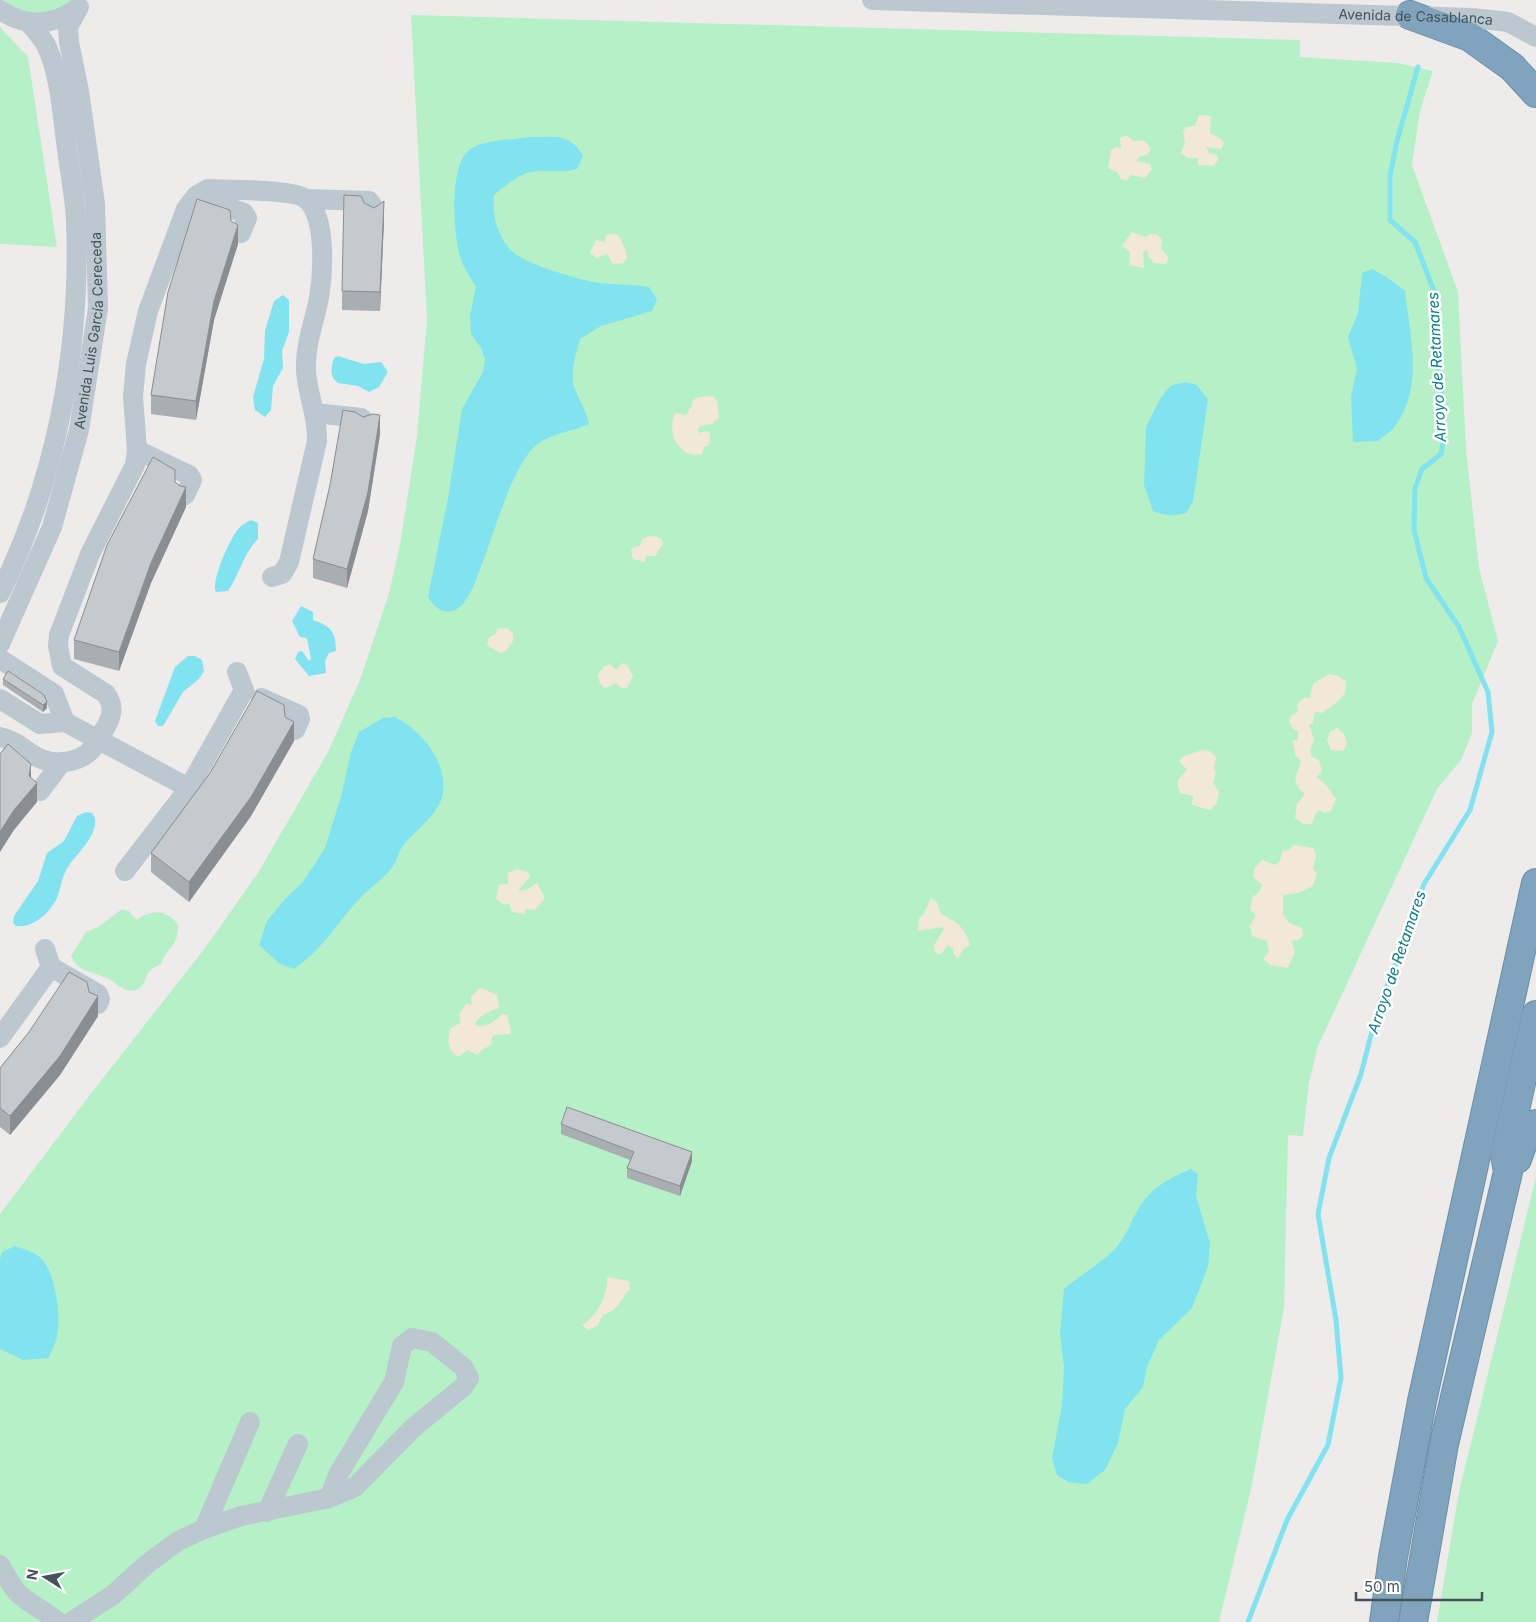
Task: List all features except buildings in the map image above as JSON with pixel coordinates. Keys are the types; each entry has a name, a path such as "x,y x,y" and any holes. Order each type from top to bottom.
{"highway":[{"path":"1410,15 1470,37 1512,67 1536,93"},
{"path":"1384,1622 1422,1401 1536,883"},
{"path":"1508,1172 1505,1155 1536,1015"},
{"path":"1413,1622 1444,1444 1508,1172 1518,1158 1528,1129 1536,1124"}],"street":[{"name":"Avenida de Casablanca","path":"872,0 1473,18 1508,22 1536,37"},
{"path":"0,10 13,19 30,24 48,23 65,18 82,4"},
{"name":"Avenida Luis García Cereceda","path":"0,644 52,527 79,430 98,308 95,204 79,90 70,52 68,27 82,4"},
{"name":"Avenida Luis García Cereceda","path":"0,592 19,554 45,477 60,419 73,332 76,220 61,102 46,45 30,24"},
{"path":"0,737 11,739 44,760 62,762 84,756 90,752 113,711 111,701 106,694 62,666 58,646 59,635 90,554 135,465 138,450 133,415 136,364 148,312 186,209 196,196 208,189 292,194 306,199 369,201 372,205 373,215"},
{"path":"196,196 244,213 247,218 241,233"},
{"path":"272,578 282,574 289,562 317,441 315,413 306,372 306,353 321,287 322,248 319,220 306,199"},
{"path":"315,413 361,418 366,421 365,425"},
{"path":"138,450 189,476 192,480 185,495"},
{"path":"0,660 54,694 65,722"},
{"path":"125,871 189,788 240,681 299,715 300,719 295,730"},
{"path":"0,699 40,724 65,722 189,788"},
{"path":"40,791 62,762"},
{"path":"0,1038 48,958 98,994 100,999 98,1004"},
{"path":"71,1622 113,1594 147,1564 178,1541 204,1529 241,1516 329,1498 356,1487 413,1428 463,1387 469,1378 463,1367 432,1342 412,1338 402,1346 394,1382 339,1473 329,1498"},
{"path":"204,1529 250,1422"},
{"path":"266,1512 298,1444"},
{"path":"0,1565 16,1591 27,1601 47,1612 58,1622"}],"green space":[{"path":"3,0 73,0 55,9 38,14 21,11"},
{"path":"411,15 1300,40 1300,57 1398,63 1433,71 1420,111 1412,165 1458,292 1466,449 1479,568 1498,641 1472,704 1472,733 1461,760 1437,789 1318,1046 1309,1082 1303,1136 1288,1135 1284,1307 1252,1485 1219,1622 0,1622 0,1214 89,1096 205,948 258,873 328,752 360,680 388,597 400,545 417,436 427,319"},
{"path":"0,27 28,57 57,247 0,244"},
{"path":"122,909 129,911 135,919 154,912 165,914 178,925 176,939 161,964 150,970 142,986 129,991 107,978 86,971 71,956 86,932 98,927"},
{"path":"1536,1177 1536,1622 1437,1622 1459,1492"}],"sand":[{"path":"1199,115 1211,116 1210,133 1221,139 1224,143 1221,149 1206,147 1209,153 1217,155 1218,160 1214,166 1198,165 1198,158 1188,158 1181,153 1185,142 1183,132 1186,127 1195,126"},
{"path":"1128,136 1133,141 1144,141 1151,149 1147,155 1139,157 1136,161 1150,164 1152,169 1145,178 1131,175 1127,180 1121,179 1118,173 1108,168 1111,150 1116,147 1121,148 1120,138"},
{"path":"1132,232 1145,237 1151,234 1158,235 1162,240 1161,249 1169,258 1166,264 1154,263 1148,256 1148,250 1143,251 1144,268 1129,265 1130,252 1122,246"},
{"path":"615,234 619,236 626,252 627,258 624,263 613,264 607,254 596,258 590,252 596,240 605,242 606,235"},
{"path":"713,396 717,401 719,418 712,424 700,426 698,430 699,433 707,431 710,433 709,445 704,447 702,454 694,455 687,453 676,443 672,428 675,413 686,415 695,399"},
{"path":"649,536 658,537 663,544 655,556 646,556 645,562 633,559 631,550 634,547 640,546 642,539"},
{"path":"497,629 509,629 513,634 513,641 506,651 500,653 487,645 489,637 496,634"},
{"path":"622,663 627,665 633,676 627,688 621,688 616,683 605,688 600,684 598,675 603,667 610,664 616,670"},
{"path":"1329,674 1338,676 1346,681 1345,692 1322,713 1315,712 1313,723 1309,725 1314,739 1310,752 1312,757 1319,760 1322,771 1317,777 1326,785 1336,799 1331,811 1325,813 1320,810 1316,813 1312,824 1303,824 1295,818 1297,804 1305,794 1299,789 1295,779 1301,761 1295,755 1293,741 1298,739 1298,731 1293,729 1289,722 1291,716 1298,712 1297,704 1305,697 1310,698 1313,684"},
{"path":"1337,728 1344,734 1347,743 1343,751 1331,750 1327,740 1330,732"},
{"path":"1202,750 1210,751 1216,757 1214,767 1216,773 1213,783 1219,792 1217,803 1210,810 1192,805 1193,796 1180,793 1178,784 1187,769 1179,762 1184,756"},
{"path":"1294,845 1314,848 1316,856 1313,869 1317,873 1313,886 1298,893 1283,895 1283,914 1288,922 1302,928 1303,935 1299,940 1291,941 1295,951 1288,968 1270,965 1263,959 1269,951 1267,941 1252,936 1250,926 1256,915 1250,910 1253,896 1258,894 1262,885 1253,877 1255,868 1262,860 1275,865 1280,861 1282,851 1289,850"},
{"path":"517,869 528,872 530,876 518,891 526,890 537,883 545,898 535,910 526,909 525,914 512,912 509,903 504,905 496,899 499,885 508,884 508,873"},
{"path":"931,898 937,902 941,914 960,926 966,934 970,945 963,949 958,959 954,954 953,948 948,945 940,955 935,952 934,945 944,929 942,927 918,931 919,918 923,915"},
{"path":"481,988 497,995 499,1008 484,1015 475,1025 486,1025 502,1014 507,1015 511,1030 510,1034 495,1035 492,1037 491,1045 481,1050 478,1055 467,1050 459,1057 450,1049 448,1038 450,1029 460,1023 460,1013 466,1004 472,1005 471,996"},
{"path":"607,1277 629,1281 630,1289 613,1310 603,1315 597,1326 588,1330 582,1325 597,1311 604,1297"}],"water":[{"path":"531,137 554,137 567,140 573,143 583,156 577,169 527,173 494,195 495,218 503,240 520,257 541,267 599,283 649,287 657,299 652,311 601,326 580,339 574,363 573,381 589,424 548,438 540,442 528,454 507,493 478,574 466,601 457,609 447,612 434,606 428,597 448,498 462,409 483,372 485,360 481,348 471,334 470,316 476,286 462,263 458,249 454,203 455,187 462,160 468,151 474,147 489,142"},
{"path":"1372,269 1405,291 1412,343 1412,378 1410,395 1404,411 1393,428 1378,441 1353,442 1351,396 1357,369 1348,337 1358,313 1362,273"},
{"path":"283,295 289,300 289,332 282,351 283,368 273,386 271,410 265,417 255,410 253,397 264,359 265,331 274,301"},
{"path":"338,356 364,364 381,362 388,372 379,387 369,392 358,386 338,383 333,378 332,365 334,358"},
{"path":"1186,382 1197,385 1208,400 1193,501 1186,513 1166,515 1153,511 1144,485 1146,427 1160,399 1170,386"},
{"path":"251,520 258,523 258,539 249,551 228,591 216,592 216,579 227,549 240,527"},
{"path":"301,606 313,612 313,620 328,627 335,639 336,651 329,653 325,661 326,673 309,676 295,659 298,652 302,651 309,661 311,659 307,638 300,637 292,621"},
{"path":"188,656 195,656 202,660 204,671 199,679 183,692 163,726 158,726 155,721 175,667"},
{"path":"395,717 423,738 436,758 441,769 443,781 441,801 432,815 402,847 390,871 364,894 323,943 294,969 280,964 259,945 267,921 286,898 303,882 325,848 341,797 351,752 359,732 383,718"},
{"path":"86,812 92,813 95,818 93,831 66,871 53,906 34,923 16,926 13,923 14,916 38,881 47,853 64,841 77,816"},
{"path":"1191,1169 1198,1174 1196,1196 1210,1243 1208,1267 1192,1308 1159,1340 1147,1367 1143,1387 1125,1409 1118,1443 1105,1470 1087,1484 1068,1482 1057,1475 1052,1458 1062,1405 1064,1367 1060,1334 1064,1289 1116,1248 1142,1203 1154,1190"},
{"path":"15,1246 32,1252 39,1257 45,1263 52,1278 57,1298 58,1328 49,1358 23,1360 0,1349 0,1259 2,1252"}],"waterway":[{"name":"Arroyo de Retamares","path":"1248,1622 1287,1520 1328,1445 1341,1378 1336,1320 1318,1214 1329,1158 1361,1074 1378,1008 1395,967 1424,884 1470,810 1492,732 1488,692 1459,627 1426,578 1414,530 1415,488 1422,469 1441,454 1444,435 1434,291 1415,242 1390,220 1390,176 1397,141 1418,67"}]}
